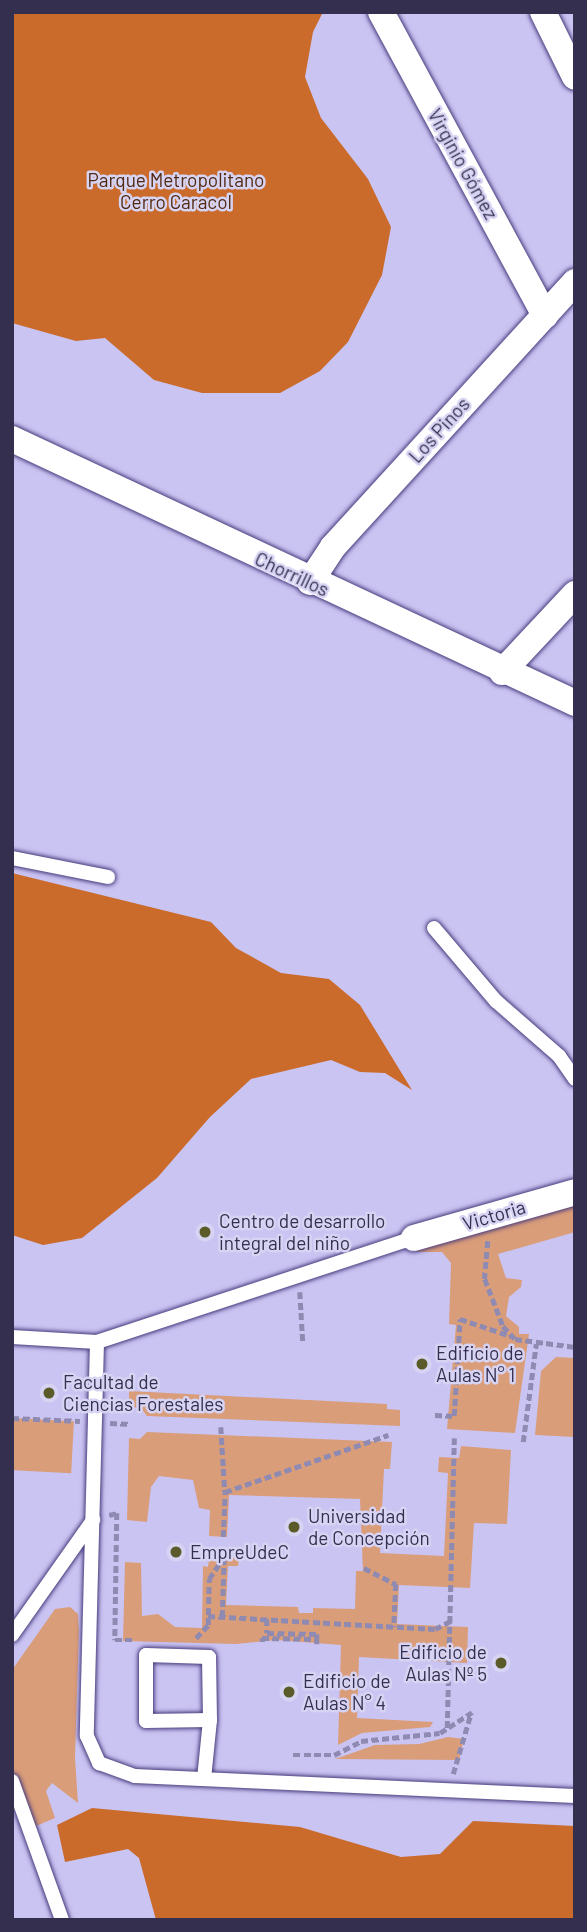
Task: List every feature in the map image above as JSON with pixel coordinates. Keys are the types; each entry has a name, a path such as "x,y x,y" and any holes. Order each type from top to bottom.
{"street":[{"name":"Virginio Gómez","path":"381,12 545,315"},
{"path":"543,12 575,77"},
{"name":"Los Pinos","path":"310,582 333,547 575,282"},
{"name":"Chorrillos","path":"12,439 310,582 502,672 575,703"},
{"path":"502,672 575,594"},
{"name":"Victoria","path":"414,1238 575,1192"}],"lane":[{"path":"12,858 108,877"},
{"path":"434,928 496,1001 559,1055 575,1079"},
{"path":"12,1337 97,1342 414,1238"},
{"path":"97,1342 89,1746 99,1763 123,1774 575,1796"},
{"path":"12,1635 94,1519"},
{"path":"204,1779 210,1720 209,1657 146,1655 146,1721 210,1720"},
{"path":"12,1781 62,1920"}],"path":[{"path":"490,1231 485,1279 490,1300 515,1339"},
{"path":"300,1291 303,1343"},
{"path":"435,1415 454,1416 460,1319 515,1339 536,1344 575,1347"},
{"path":"523,1442 536,1344"},
{"path":"12,1418 130,1424"},
{"path":"221,1427 225,1492 223,1537"},
{"path":"225,1492 388,1434"},
{"path":"447,1728 451,1621 447,1593 454,1438"},
{"path":"94,1519 117,1513 115,1640 141,1640"},
{"path":"193,1641 208,1625 209,1579 224,1557 222,1617"},
{"path":"365,1568 396,1584 394,1627"},
{"path":"208,1616 267,1619 306,1617 435,1629 451,1621"},
{"path":"262,1642 262,1638 317,1642 312,1634 267,1633 267,1619"},
{"path":"293,1755 334,1755 361,1741 440,1733 472,1712 448,1790"}],"shaded area":[{"path":"575,1205 575,1232 498,1254 506,1278 522,1280 521,1287 509,1297 506,1316 519,1327 519,1334 529,1334 515,1433 447,1429 456,1325 449,1324 451,1263 442,1252 415,1252 492,1222"},
{"path":"556,1357 575,1358 575,1437 535,1435 541,1371"},
{"path":"129,1391 387,1404 387,1409 400,1410 400,1426 147,1416 141,1408 129,1407"},
{"path":"12,1418 74,1421 71,1473 12,1470"},
{"path":"147,1432 392,1442 390,1469 384,1469 380,1553 444,1556 448,1473 438,1472 439,1457 459,1458 461,1446 511,1450 507,1524 474,1523 470,1588 399,1585 397,1624 468,1627 467,1663 359,1657 357,1718 433,1722 430,1727 362,1733 338,1745 341,1645 277,1640 236,1644 123,1641 125,1562 141,1563 142,1616 158,1614 175,1627 202,1628 203,1566 208,1567 209,1557 239,1558 238,1566 228,1566 226,1605 298,1607 299,1613 313,1613 313,1608 355,1609 356,1571 363,1571 360,1499 229,1495 227,1537 209,1536 210,1510 199,1508 193,1480 159,1476 151,1487 147,1522 127,1520 129,1438 140,1439"},
{"path":"70,1607 78,1614 79,1631 75,1758 78,1803 52,1783 46,1791 55,1818 29,1829 12,1780 12,1670 55,1609"},
{"path":"448,1737 464,1739 459,1760 335,1759 375,1745 419,1744"}],"green space":[{"name":"Parque Metropolitano Cerro Caracol","path":"12,12 323,12 313,32 305,77 321,118 368,179 391,227 382,275 348,342 320,371 280,393 202,393 154,380 105,338 76,341 12,323"},
{"path":"12,873 211,922 236,948 281,973 329,979 360,1005 412,1090 385,1073 360,1072 331,1060 251,1079 210,1117 157,1178 82,1238 43,1245 12,1235"},
{"path":"92,1808 300,1827 401,1857 440,1854 473,1821 575,1826 575,1920 156,1920 139,1858 128,1849 65,1862 57,1825"}],"place":[{"name":"Centro de desarrollo integral del niño","path":"205,1232"},
{"name":"Edificio de Aulas N° 1","path":"422,1364"},
{"name":"Facultad de Ciencias Forestales","path":"49,1393"},
{"name":"Universidad de Concepción","path":"294,1527"},
{"name":"EmpreUdeC","path":"176,1552"},
{"name":"Edificio de Aulas Nº 5","path":"501,1663"},
{"name":"Edificio de Aulas N° 4","path":"289,1692"}]}
